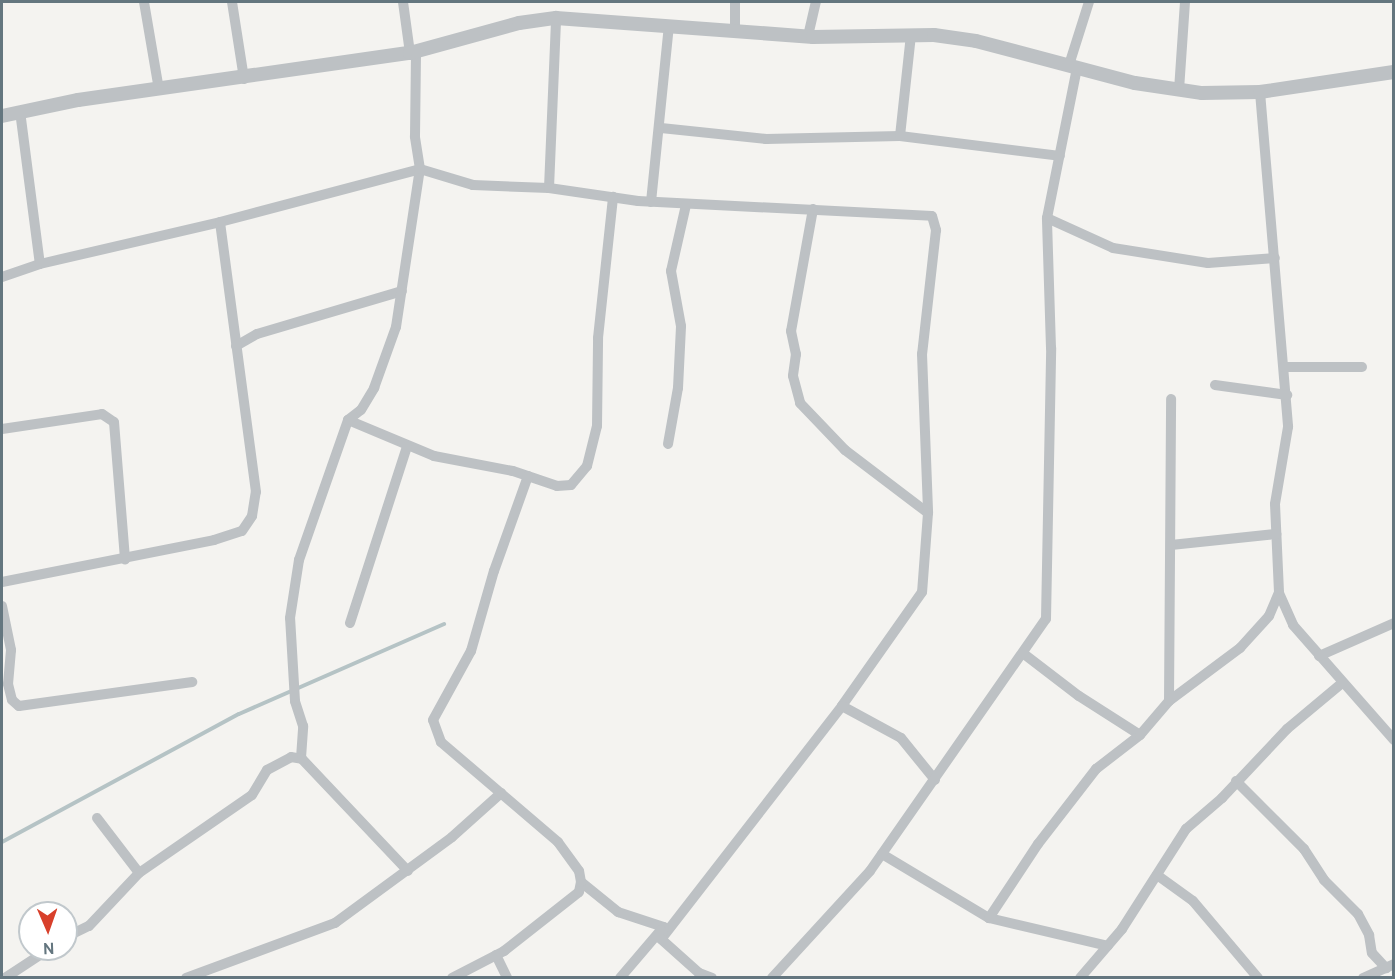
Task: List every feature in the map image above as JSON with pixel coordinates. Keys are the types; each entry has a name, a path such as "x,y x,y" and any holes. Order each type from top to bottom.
{"street":[{"path":"144,2 159,90"},
{"path":"232,2 243,79"},
{"path":"403,2 413,52 415,136 420,169 402,291 384,366 361,410 348,420 308,528 290,618 295,701 303,726 301,758 408,871"},
{"path":"735,2 735,31"},
{"path":"808,36 816,2"},
{"path":"772,978 882,854 1024,654 1046,619 1051,348 1047,218 1060,156 1073,67 1089,2"},
{"path":"1179,90 1185,2"},
{"path":"549,188 556,18"},
{"path":"2,116 20,111 413,52 519,23 556,18 808,36 911,35 976,41 1135,83 1179,90 1260,92 1394,72"},
{"path":"651,202 662,128 669,26"},
{"path":"900,136 911,35"},
{"path":"1260,92 1287,395 1288,427 1275,504 1279,593 1293,625 1394,740"},
{"path":"20,111 40,264"},
{"path":"662,128 765,139 900,136 1060,156"},
{"path":"2,277 40,264 219,222 420,169 473,185 549,188 651,202 932,216 936,230 922,354 928,513 922,592 842,706 661,939"},
{"path":"348,420 407,447 457,463 528,476 558,486 571,485 587,466 597,426 598,338 613,197"},
{"path":"668,444 678,388 681,326 671,272 686,205"},
{"path":"813,209 791,331 796,354 793,376 800,403 845,450 928,513"},
{"path":"1047,218 1113,248 1208,263 1275,258"},
{"path":"2,582 125,560 242,531 252,516 256,492 219,222"},
{"path":"236,346 257,334 402,291"},
{"path":"1284,367 1362,367"},
{"path":"1215,385 1287,395"},
{"path":"1169,701 1171,399"},
{"path":"2,429 102,414 114,422 125,560"},
{"path":"350,623 407,447"},
{"path":"452,978 496,955 579,892 581,882 579,871 558,842 441,742 433,720 471,651 494,572 528,476"},
{"path":"1171,545 1276,534"},
{"path":"989,918 1038,844 1096,768 1140,735 1169,701 1240,648 1269,616 1279,593"},
{"path":"2,606 11,650 8,684 12,700 19,706 192,682"},
{"path":"1319,656 1394,623"},
{"path":"1024,654 1079,696 1140,735"},
{"path":"1080,978 1108,946 1186,829 1287,729 1342,683"},
{"path":"842,706 901,738 934,780"},
{"path":"78,932 89,926 139,873 252,795 267,770 277,762 301,758"},
{"path":"1236,781 1304,849 1324,880 1358,914 1369,935 1372,953 1390,966 1369,977"},
{"path":"186,978 335,922 408,871 501,793"},
{"path":"97,818 139,873"},
{"path":"882,854 989,918 1108,946"},
{"path":"1157,875 1193,901 1258,978"},
{"path":"581,882 618,912 664,927"},
{"path":"661,939 664,927"},
{"path":"620,978 664,927"},
{"path":"661,939 699,973 712,978"},
{"path":"496,955 507,978"},
{"path":"5,978 31,961"}],"waterway":[{"path":"2,842 239,714 444,624"}]}
